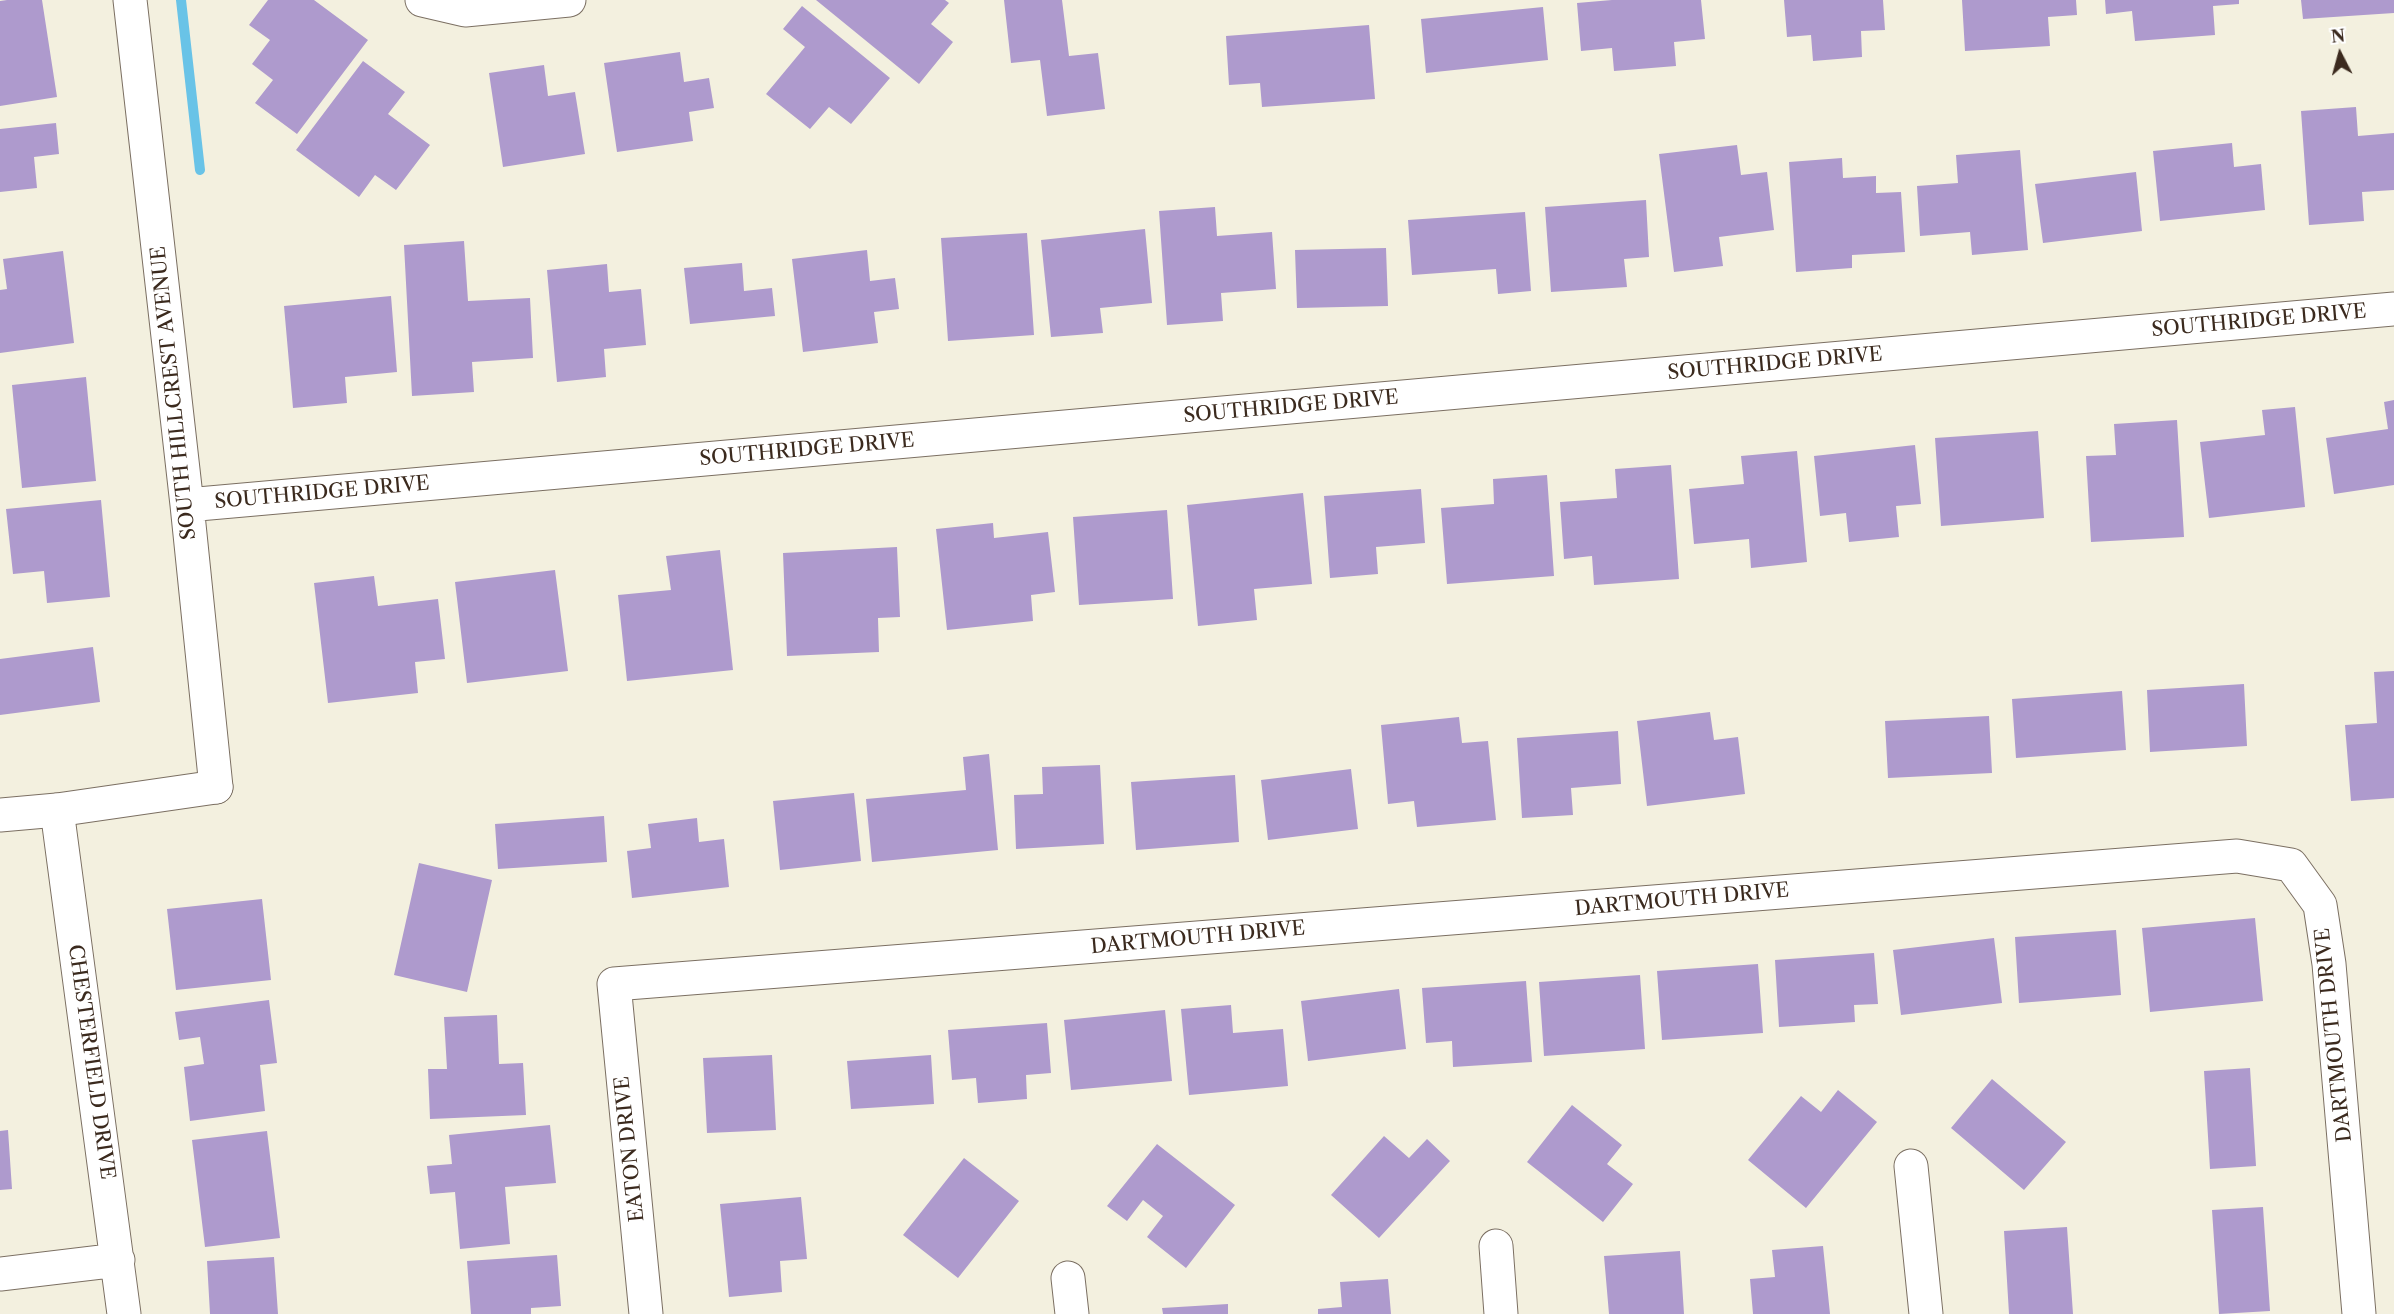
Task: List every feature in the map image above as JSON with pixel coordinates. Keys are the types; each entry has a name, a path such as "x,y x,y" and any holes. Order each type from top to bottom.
{"street":[{"name":"SOUTH HILLCREST AVENUE","path":"57,810 216,787 187,505 130,0"},
{"path":"422,0 465,10 569,0"},
{"name":"SOUTHRIDGE DRIVE","path":"187,505 2394,309"},
{"path":"0,816 57,810"},
{"name":"CHESTERFIELD DRIVE","path":"57,810 124,1314"},
{"name":"DARTMOUTH DRIVE","path":"614,984 2237,856 2291,865 2320,905 2328,954 2359,1314"},
{"name":"EATON DRIVE","path":"614,984 646,1314"},
{"path":"1911,1166 1926,1314"},
{"path":"1496,1246 1501,1314"},
{"path":"0,1274 118,1260"},
{"path":"1068,1278 1072,1314"}],"building":[{"path":"42,0 57,97 0,106 0,1"},
{"path":"268,0 314,0 368,40 297,134 255,103 273,80 252,64 270,40 249,25"},
{"path":"816,0 945,0 949,3 931,24 953,42 919,84"},
{"path":"1004,0 1062,0 1069,56 1098,53 1105,109 1047,116 1040,60 1011,63"},
{"path":"1612,0 1701,0 1705,39 1674,42 1676,66 1614,71 1612,48 1581,51 1577,3"},
{"path":"1784,0 1883,0 1885,30 1861,31 1862,57 1813,61 1811,35 1787,37"},
{"path":"1962,0 2076,0 2077,15 2048,17 2050,46 1965,51"},
{"path":"2105,0 2239,0 2239,4 2213,6 2215,35 2135,41 2132,11 2106,14"},
{"path":"2301,0 2394,0 2394,13 2303,19"},
{"path":"802,6 890,78 851,124 829,107 810,129 766,94 805,47 783,29"},
{"path":"1543,7 1548,60 1426,73 1421,19"},
{"path":"1369,25 1375,99 1262,107 1260,83 1229,85 1226,36"},
{"path":"680,52 684,82 709,78 714,108 689,112 693,141 617,152 604,63"},
{"path":"363,61 405,92 388,114 430,145 396,190 375,175 359,197 296,150"},
{"path":"544,65 548,96 575,92 585,154 503,167 489,73"},
{"path":"2356,107 2358,136 2394,133 2394,190 2362,192 2364,221 2309,225 2301,111"},
{"path":"56,123 59,154 34,157 37,188 0,192 0,129"},
{"path":"2232,143 2234,167 2261,164 2265,210 2160,221 2153,151"},
{"path":"1737,145 1741,175 1767,172 1774,230 1719,237 1723,266 1674,272 1659,154"},
{"path":"2020,150 2028,250 1972,255 1970,232 1920,236 1917,186 1958,183 1956,155"},
{"path":"1842,158 1843,178 1876,176 1876,193 1901,192 1905,252 1852,255 1852,268 1796,272 1789,162"},
{"path":"2136,172 2142,231 2043,243 2035,184"},
{"path":"1646,200 1649,257 1624,259 1627,287 1551,292 1545,207"},
{"path":"1215,207 1217,236 1272,232 1276,289 1221,293 1223,321 1167,325 1159,211"},
{"path":"1525,212 1531,291 1498,294 1496,269 1412,275 1408,220"},
{"path":"1145,229 1152,303 1100,308 1103,333 1051,337 1041,240"},
{"path":"1027,233 1034,335 948,341 941,238"},
{"path":"464,241 468,301 530,298 533,358 472,362 474,392 412,396 404,245"},
{"path":"1386,248 1388,306 1297,308 1295,250"},
{"path":"867,250 870,281 895,278 899,309 874,312 878,343 803,352 792,259"},
{"path":"63,251 74,343 0,353 0,290 7,289 3,259"},
{"path":"742,263 744,291 772,288 775,316 690,324 684,268"},
{"path":"607,264 609,292 641,289 646,345 604,349 606,377 557,382 547,270"},
{"path":"391,296 397,372 345,377 347,403 293,408 284,306"},
{"path":"86,377 96,481 22,488 12,385"},
{"path":"2394,400 2394,485 2334,494 2326,438 2388,429 2384,402"},
{"path":"2295,407 2305,507 2209,518 2200,442 2265,435 2262,410"},
{"path":"2177,420 2184,537 2091,542 2086,456 2116,455 2114,424"},
{"path":"2038,431 2044,518 1941,526 1935,438"},
{"path":"1915,445 1921,504 1896,506 1899,537 1849,542 1846,513 1820,516 1814,456"},
{"path":"1797,451 1807,562 1751,568 1749,539 1694,544 1689,489 1744,484 1741,456"},
{"path":"1671,465 1679,579 1594,585 1592,556 1564,559 1560,502 1617,498 1615,469"},
{"path":"1547,475 1554,576 1447,584 1441,508 1494,504 1493,479"},
{"path":"1421,489 1425,543 1376,547 1378,574 1330,578 1324,496"},
{"path":"1303,493 1312,584 1254,589 1257,620 1198,626 1187,505"},
{"path":"101,500 110,597 47,603 44,571 13,574 6,509"},
{"path":"1167,510 1173,599 1079,605 1073,517"},
{"path":"993,523 994,538 1048,532 1055,592 1031,595 1033,621 947,630 936,529"},
{"path":"897,547 900,617 878,618 879,652 787,656 783,553"},
{"path":"720,550 733,670 627,681 618,595 671,590 666,556"},
{"path":"555,570 568,671 467,683 455,582"},
{"path":"374,576 378,606 438,599 445,659 415,662 418,693 328,703 314,583"},
{"path":"93,647 100,702 0,715 0,659"},
{"path":"2394,671 2394,798 2351,801 2345,725 2377,723 2374,672"},
{"path":"2244,684 2247,746 2150,752 2147,690"},
{"path":"2122,691 2126,750 2016,758 2012,699"},
{"path":"1710,712 1714,740 1738,737 1745,794 1647,806 1637,721"},
{"path":"1989,716 1992,773 1888,778 1885,721"},
{"path":"1459,717 1462,743 1488,741 1496,820 1417,827 1414,801 1388,804 1381,725"},
{"path":"1618,731 1621,784 1571,788 1573,815 1522,818 1517,738"},
{"path":"989,754 998,850 872,862 866,799 966,790 963,757"},
{"path":"1100,765 1104,844 1016,849 1014,795 1043,794 1042,767"},
{"path":"1351,769 1358,829 1268,840 1261,780"},
{"path":"1235,775 1239,842 1136,850 1131,782"},
{"path":"854,793 861,861 780,870 773,801"},
{"path":"604,816 607,862 498,869 495,824"},
{"path":"697,818 699,842 724,839 729,887 632,898 627,851 651,848 648,824"},
{"path":"419,863 492,880 467,992 394,975"},
{"path":"262,899 271,980 176,990 167,909"},
{"path":"2255,918 2263,1001 2150,1012 2142,928"},
{"path":"2116,930 2121,995 2019,1003 2015,937"},
{"path":"1994,938 2002,1003 1901,1015 1893,950"},
{"path":"1874,953 1878,1004 1854,1005 1855,1022 1779,1027 1775,960"},
{"path":"1758,964 1763,1033 1662,1040 1657,971"},
{"path":"1640,975 1645,1049 1544,1056 1539,982"},
{"path":"1526,981 1532,1062 1453,1067 1452,1041 1426,1043 1422,988"},
{"path":"1399,989 1406,1049 1308,1061 1301,1001"},
{"path":"269,1000 277,1063 260,1065 265,1111 190,1121 184,1067 204,1064 200,1037 179,1040 175,1012"},
{"path":"1231,1005 1233,1033 1283,1029 1288,1086 1189,1095 1181,1009"},
{"path":"1165,1010 1172,1081 1071,1090 1064,1020"},
{"path":"497,1015 499,1064 523,1063 526,1115 430,1119 428,1069 447,1069 444,1017"},
{"path":"1047,1023 1051,1073 1026,1075 1027,1099 978,1103 976,1078 952,1080 948,1030"},
{"path":"772,1055 776,1130 707,1133 703,1058"},
{"path":"931,1055 934,1104 851,1109 847,1061"},
{"path":"2250,1068 2256,1166 2210,1169 2204,1071"},
{"path":"1992,1079 2066,1142 2024,1190 1951,1128"},
{"path":"1838,1090 1877,1122 1806,1208 1748,1160 1801,1096 1821,1112"},
{"path":"1572,1105 1622,1145 1607,1164 1633,1184 1603,1222 1527,1162"},
{"path":"550,1125 556,1183 505,1187 510,1244 460,1249 455,1192 430,1194 427,1166 452,1164 449,1135"},
{"path":"8,1130 12,1189 0,1190 0,1131"},
{"path":"267,1131 280,1238 205,1247 192,1140"},
{"path":"1384,1136 1409,1158 1427,1139 1450,1161 1379,1238 1331,1195"},
{"path":"1157,1144 1235,1205 1186,1268 1147,1237 1163,1216 1143,1200 1127,1221 1107,1206"},
{"path":"964,1158 1019,1201 958,1278 903,1235"},
{"path":"801,1197 807,1259 780,1261 782,1292 729,1297 720,1204"},
{"path":"2263,1207 2270,1311 2219,1314 2212,1210"},
{"path":"2067,1227 2073,1314 2009,1314 2004,1231"},
{"path":"1823,1246 1830,1314 1753,1314 1750,1279 1775,1277 1772,1250"},
{"path":"1680,1251 1684,1314 1609,1314 1604,1256"},
{"path":"557,1255 561,1306 531,1308 531,1314 471,1314 467,1261"},
{"path":"274,1257 278,1314 210,1314 207,1261"},
{"path":"1388,1279 1391,1314 1318,1314 1318,1309 1342,1307 1340,1282"},
{"path":"1228,1304 1228,1314 1163,1314 1162,1308"}],"waterway":[{"path":"181,0 200,170"}]}
